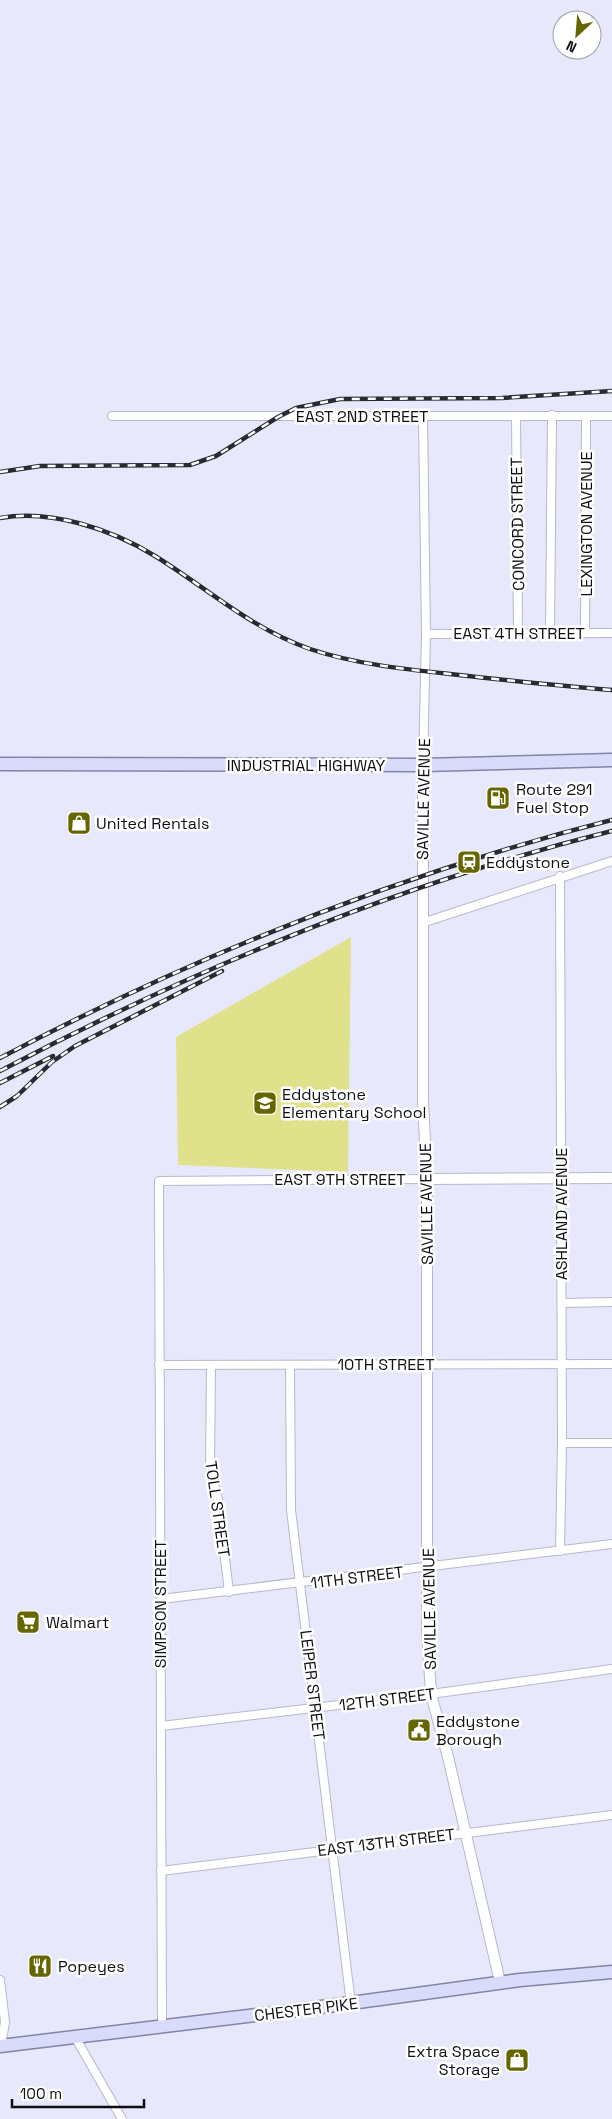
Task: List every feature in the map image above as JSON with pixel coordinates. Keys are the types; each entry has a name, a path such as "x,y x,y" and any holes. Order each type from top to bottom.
{"main road":[{"name":"INDUSTRIAL HIGHWAY","path":"0,764 423,764 612,760"},
{"name":"CHESTER PIKE","path":"0,2045 351,2004 500,1982 612,1972"}],"street":[{"path":"550,632 552,415"},
{"name":"EAST 2ND STREET","path":"112,416 612,416"},
{"name":"SAVILLE AVENUE","path":"423,416 426,634 422,923 426,1179 427,1630 430,1694 449,1761 500,1982"},
{"name":"CONCORD STREET","path":"516,416 518,632"},
{"name":"LEXINGTON AVENUE","path":"585,632 586,416"},
{"name":"EAST 4TH STREET","path":"426,634 518,632 612,633"},
{"path":"422,923 612,860"},
{"name":"ASHLAND AVENUE","path":"560,876 562,1116 560,1179 562,1303 560,1551"},
{"name":"EAST 9TH STREET","path":"159,1181 612,1178"},
{"name":"SIMPSON STREET","path":"159,1181 162,2027"},
{"path":"562,1303 612,1302"},
{"name":"10TH STREET","path":"159,1365 612,1364"},
{"name":"TOLL STREET","path":"211,1365 210,1468 218,1499 229,1592"},
{"name":"LEIPER STREET","path":"290,1365 291,1510 351,2004"},
{"path":"562,1443 612,1443"},
{"name":"11TH STREET","path":"161,1599 300,1584 612,1544"},
{"name":"12TH STREET","path":"161,1726 430,1694 612,1669"},
{"name":"EAST 13TH STREET","path":"161,1871 464,1832 612,1816"},
{"path":"0,1980 5,2022 0,2045"},
{"path":"75,2037 122,2119"}],"green space":[{"path":"351,937 348,1172 178,1165 176,1037"}],"railway":[{"path":"0,472 40,466 190,465 216,456 278,417 296,408 340,399 502,398 612,391"},
{"path":"0,518 40,516 60,519 119,537 174,568 248,619 288,640 327,654 362,662 415,670 612,690"},
{"path":"0,1058 148,985 299,921 376,892 454,866 612,820"},
{"path":"0,1071 148,998 223,964 299,933 376,903 454,877 533,852 612,831"},
{"path":"0,1107 17,1096 52,1062 75,1046 222,971"},
{"path":"0,1083 53,1056"}],"place":[{"name":"Route 291 Fuel Stop","path":"498,798"},
{"name":"United Rentals","path":"79,823"},
{"name":"Eddystone","path":"469,862"},
{"name":"Eddystone Elementary School","path":"265,1103"},
{"name":"Walmart","path":"28,1622"},
{"name":"Eddystone Borough","path":"419,1730"},
{"name":"Popeyes","path":"40,1966"},
{"name":"Extra Space Storage","path":"517,2060"}]}
